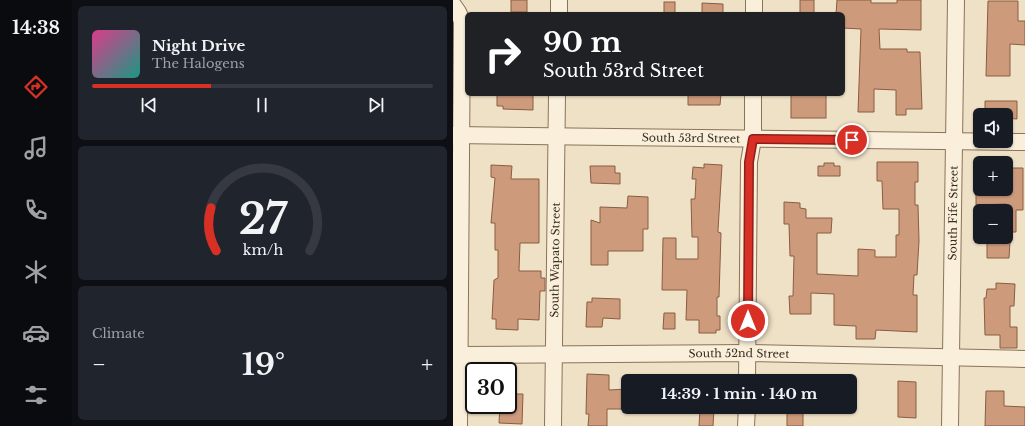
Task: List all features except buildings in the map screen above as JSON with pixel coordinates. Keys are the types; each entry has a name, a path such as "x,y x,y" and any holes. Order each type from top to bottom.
{"street":[{"path":"559,0 559,12"},
{"path":"754,0 754,12"},
{"name":"South Fife Street","path":"950,426 956,0"},
{"path":"453,5 459,12 462,21 457,135 456,357 459,426"},
{"name":"South Wapato Street","path":"553,426 557,96"},
{"path":"747,374 749,162 753,139 753,96"},
{"name":"South 53rd Street","path":"457,135 1025,142"},
{"name":"South 52nd Street","path":"456,357 553,354 748,353 1025,359"},
{"path":"746,426 747,414"}],"route":[{"path":"748,321 749,162 753,139 852,140"}]}
